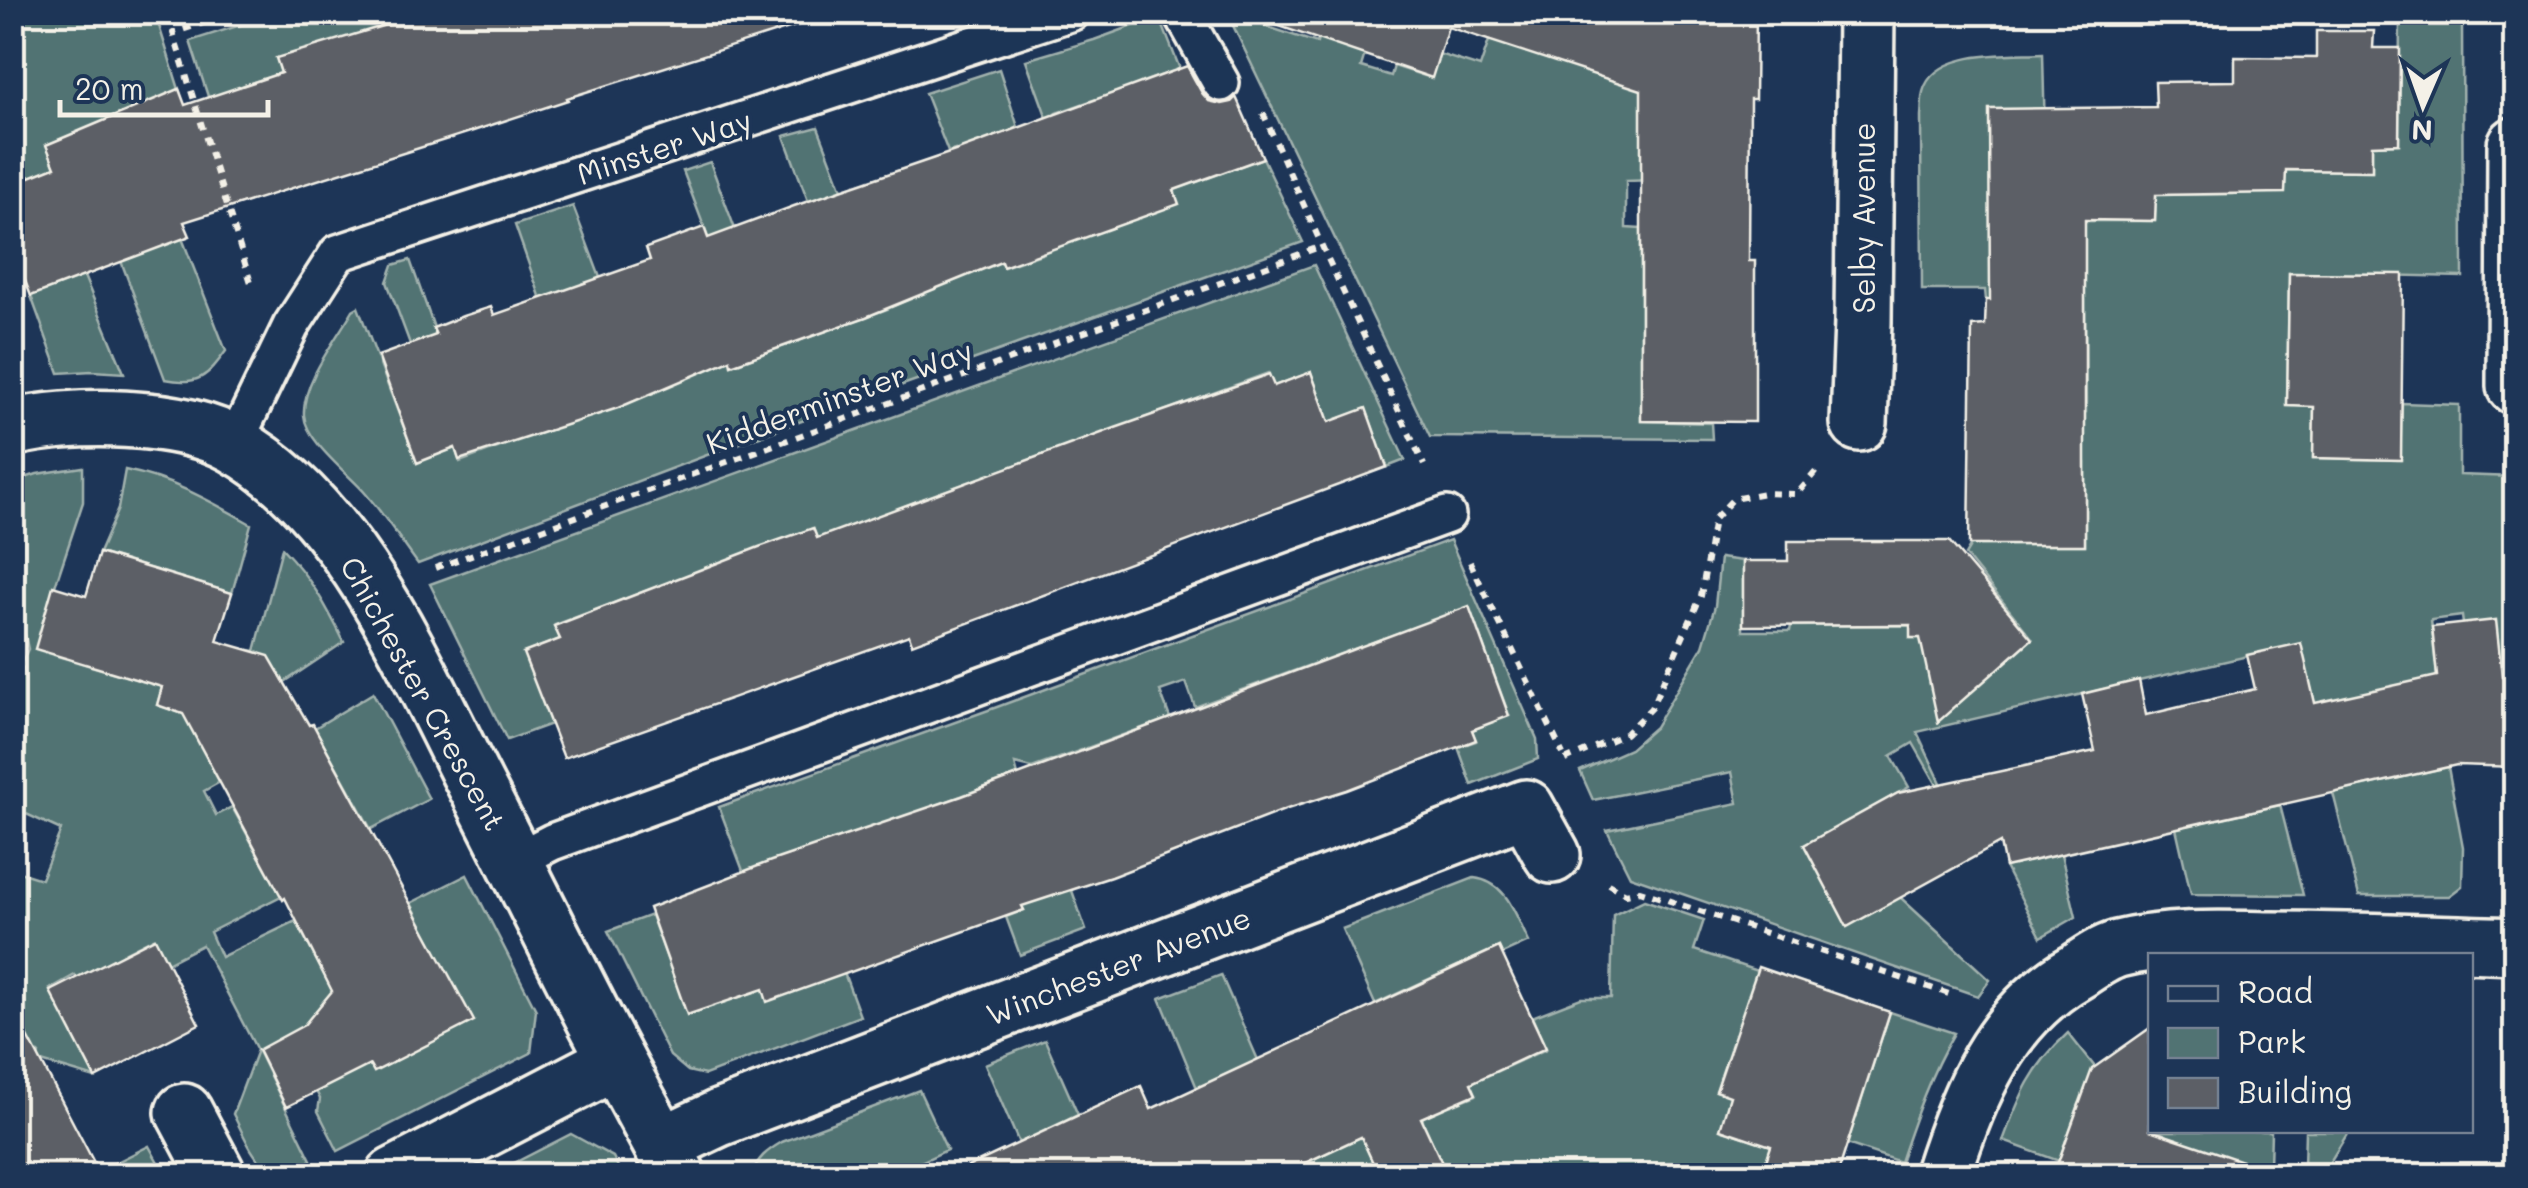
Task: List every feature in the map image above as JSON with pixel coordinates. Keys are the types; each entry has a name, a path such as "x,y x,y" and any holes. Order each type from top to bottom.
{"street":[{"name":"Selby Avenue","path":"1858,423 1863,322 1866,12"},
{"path":"2514,386 2516,145"},
{"name":"Chichester Crescent","path":"12,428 54,420 111,420 197,430 234,444 276,474 312,507 348,550 375,594 670,1160"},
{"name":"Winchester Avenue","path":"670,1160 755,1104 1526,808 1552,856"},
{"path":"1942,1176 1960,1118 1987,1064 2018,1018 2058,982 2114,950 2178,939 2516,946"},
{"path":"394,1176 616,1061"},
{"path":"184,1112 218,1176"}],"lane":[{"name":"Minster Way","path":"234,444 291,326 338,253 1072,12"},
{"path":"1180,12 1221,82"},
{"path":"515,860 552,842 1447,515"}],"path":[{"path":"237,12 172,33 253,290 291,326"},
{"path":"1261,108 1447,515 1566,759 1625,734 1651,708 1700,596 1714,520 1733,500 1765,492 1797,494"},
{"name":"Kidderminster Way","path":"375,594 412,576 1322,246"},
{"path":"1626,894 1640,891 2018,1018"}],"green space":[{"path":"12,13 155,13 194,137 164,98 47,145 55,167 13,184"},
{"path":"279,13 415,13 405,16 409,30 277,59 281,73 244,85 264,146 228,158 190,41"},
{"path":"1227,13 1237,13 1237,17 1317,43 1324,18 1371,34 1361,67 1391,76 1394,66 1431,78 1439,54 1480,67 1496,20 1642,13 1653,180 1626,181 1626,228 1641,229 1641,421 1711,423 1712,439 1430,437"},
{"path":"2400,13 2459,13 2462,25 2463,277 2289,273 2287,405 2314,407 2313,458 2400,460 2402,403 2459,405 2459,475 2515,477 2515,677 2505,676 2463,624 2462,616 2431,620 2437,677 2315,704 2300,644 1917,732 1941,783 1937,785 1913,743 1891,756 1909,787 1804,845 1847,926 1900,897 1990,980 1978,996 1630,876 1607,830 1738,803 1732,772 1593,800 1580,771 1630,749 1655,727 1703,646 1715,606 1720,558 1743,561 1743,631 1790,631 1791,626 1910,625 1911,638 1953,638 2009,658 2032,638 1965,555 1971,545 2085,545 2085,463 2062,461 2062,413 2086,412 2085,300 1986,300 1985,290 1922,290 1921,116 1923,92 1930,78 1942,68 1974,57 2043,53 2047,221 2155,221 2156,195 2234,194 2286,170 2372,171 2372,145 2399,144"},
{"path":"1152,19 1163,26 1200,120 1190,124 1171,72 1142,82 1103,116 1096,99 1056,113 1095,219 1263,158 1303,242 715,452 418,564 373,502 312,436 304,415 309,389 330,347 358,307 417,462 455,448 460,462 726,352 732,365 887,309 907,300 903,288 998,254 1004,267 1044,253 1048,121 1026,60"},
{"path":"999,69 1018,127 1008,132 1014,148 962,168 955,150 948,152 925,93"},
{"path":"818,127 849,208 808,201 784,136"},
{"path":"710,162 735,229 715,256 683,171"},
{"path":"573,206 607,296 541,299 515,225"},
{"path":"182,238 226,351 207,373 186,381 165,379 121,261"},
{"path":"410,260 443,353 417,363 387,282 393,265"},
{"path":"1314,265 1405,460 1387,467 1366,409 1329,422 1311,372 1274,386 1268,373 818,541 813,528 555,625 560,639 524,653 551,724 507,740 430,584"},
{"path":"84,276 124,373 59,373 31,296"},
{"path":"83,467 83,502 42,625 54,655 162,687 157,705 193,717 232,706 249,650 255,651 282,548 317,592 344,642 243,710 202,748 220,782 204,791 216,815 232,807 281,896 210,932 221,957 296,921 341,1007 439,958 411,903 467,875 536,1010 531,1053 338,1151 318,1111 320,1099 288,1035 258,1051 313,1164 282,1172 261,1163 233,1114 257,1050 202,945 167,963 154,938 80,982 75,975 50,989 95,1078 38,1061 39,1053 13,1046 13,870 41,879 61,830 13,808 13,693 28,649 25,635 13,630 13,482"},
{"path":"125,470 175,485 251,524 232,593 99,553 118,509"},
{"path":"1450,540 1537,739 1538,759 1472,785 1458,747 1476,741 1472,730 1509,715 1469,607 1195,707 1186,682 1160,691 1170,718 1032,768 1015,764 1018,775 907,816 751,892 719,807"},
{"path":"373,693 429,799 371,829 315,728"},
{"path":"2448,767 2463,847 2462,886 2449,896 2359,896 2333,793"},
{"path":"2280,805 2303,895 2191,894 2176,828"},
{"path":"2061,854 2076,917 2041,937 2005,867"},
{"path":"1474,878 1503,893 1529,942 1502,954 1499,947 1375,1004 1342,929"},
{"path":"1070,885 1086,930 1020,955 1006,917 1024,910 1018,897"},
{"path":"1644,900 1704,920 1694,950 1787,981 1716,1091 1747,1101 1730,1099 1720,1129 1775,1147 1761,1175 1447,1175 1423,1122 1421,1106 1446,1094 1452,1105 1476,1095 1471,1083 1546,1049 1532,1017 1581,998 1611,998 1613,915"},
{"path":"651,915 688,1015 840,962 860,1016 705,1075 688,1071 670,1056 608,931"},
{"path":"1221,975 1258,1060 1197,1088 1160,998"},
{"path":"1890,1012 1954,1033 1930,1080 1900,1162 1847,1144"},
{"path":"2068,1033 2095,1067 2140,1101 2148,1096 2148,1128 2079,1104 2059,1161 2003,1141 2028,1082"},
{"path":"1045,1040 1078,1115 1019,1143 985,1064"},
{"path":"919,1090 947,1150 893,1175 752,1175 763,1156 782,1142"},
{"path":"2160,1133 2271,1133 2270,1167 2304,1167 2305,1133 2348,1133 2322,1175 2152,1176 2166,1135"},
{"path":"571,1134 613,1157 622,1175 491,1175"},
{"path":"1366,1134 1396,1135 1367,1149 1379,1175 1277,1176"},
{"path":"149,1146 165,1175 101,1175 99,1171"}],"building":[{"path":"429,12 797,12 799,25 184,222 190,236 31,296 12,248 12,184 55,167 46,145 179,89 185,105 281,73 276,58"},
{"path":"1268,12 1756,12 1755,99 1750,99 1749,261 1755,261 1755,422 1641,421 1641,90 1448,27 1432,78 1267,22"},
{"path":"2316,31 2374,31 2373,48 2400,48 2399,144 2372,145 2372,171 2286,170 2285,193 2156,195 2155,221 2085,220 2085,545 1969,545 1972,326 1985,325 1986,300 1990,300 1989,109 2156,107 2155,82 2235,81 2235,57 2316,58"},
{"path":"1187,66 1209,101 1222,104 1236,97 1263,158 1174,190 1179,204 1003,267 1001,262 866,317 731,365 730,360 618,408 459,460 455,448 417,463 378,356 436,335 433,328 463,316 491,307 494,315 650,260 646,248 704,227 708,238"},
{"path":"2289,273 2403,274 2401,460 2313,458 2314,407 2287,406"},
{"path":"1311,372 1329,422 1366,408 1387,467 912,644 909,635 564,758 523,653 560,639 554,626 759,547 813,528 817,538 1269,374 1274,386"},
{"path":"1788,541 1949,541 2032,639 1938,722 1920,638 1910,638 1910,625 1743,626 1743,561 1788,561"},
{"path":"99,553 232,593 217,641 269,656 309,725 313,724 474,1021 374,1072 370,1065 286,1107 258,1050 304,1025 332,991 285,898 183,714 157,705 162,687 35,649 53,586 86,596"},
{"path":"1469,606 1509,716 1472,730 1476,740 767,1002 763,989 687,1015 649,908 771,861 962,796"},
{"path":"2496,620 2502,676 2516,677 2516,767 2457,765 2005,867 2000,843 1847,927 1804,845 1898,793 2095,751 2082,694 2139,680 2146,715 2255,689 2247,655 2301,643 2315,703 2437,676 2432,627"},
{"path":"155,938 199,1024 95,1078 50,991"},
{"path":"1499,947 1546,1048 1471,1083 1476,1094 1421,1118 1448,1176 1379,1176 1361,1137 1277,1176 948,1176 1141,1086 1151,1109"},
{"path":"1758,967 1890,1012 1837,1176 1761,1176 1771,1146 1720,1129 1730,1096 1716,1091"},
{"path":"12,1006 101,1176 12,1176"},
{"path":"2148,1029 2148,1133 2159,1133 2260,1167 2259,1176 2053,1176 2092,1069"}]}
